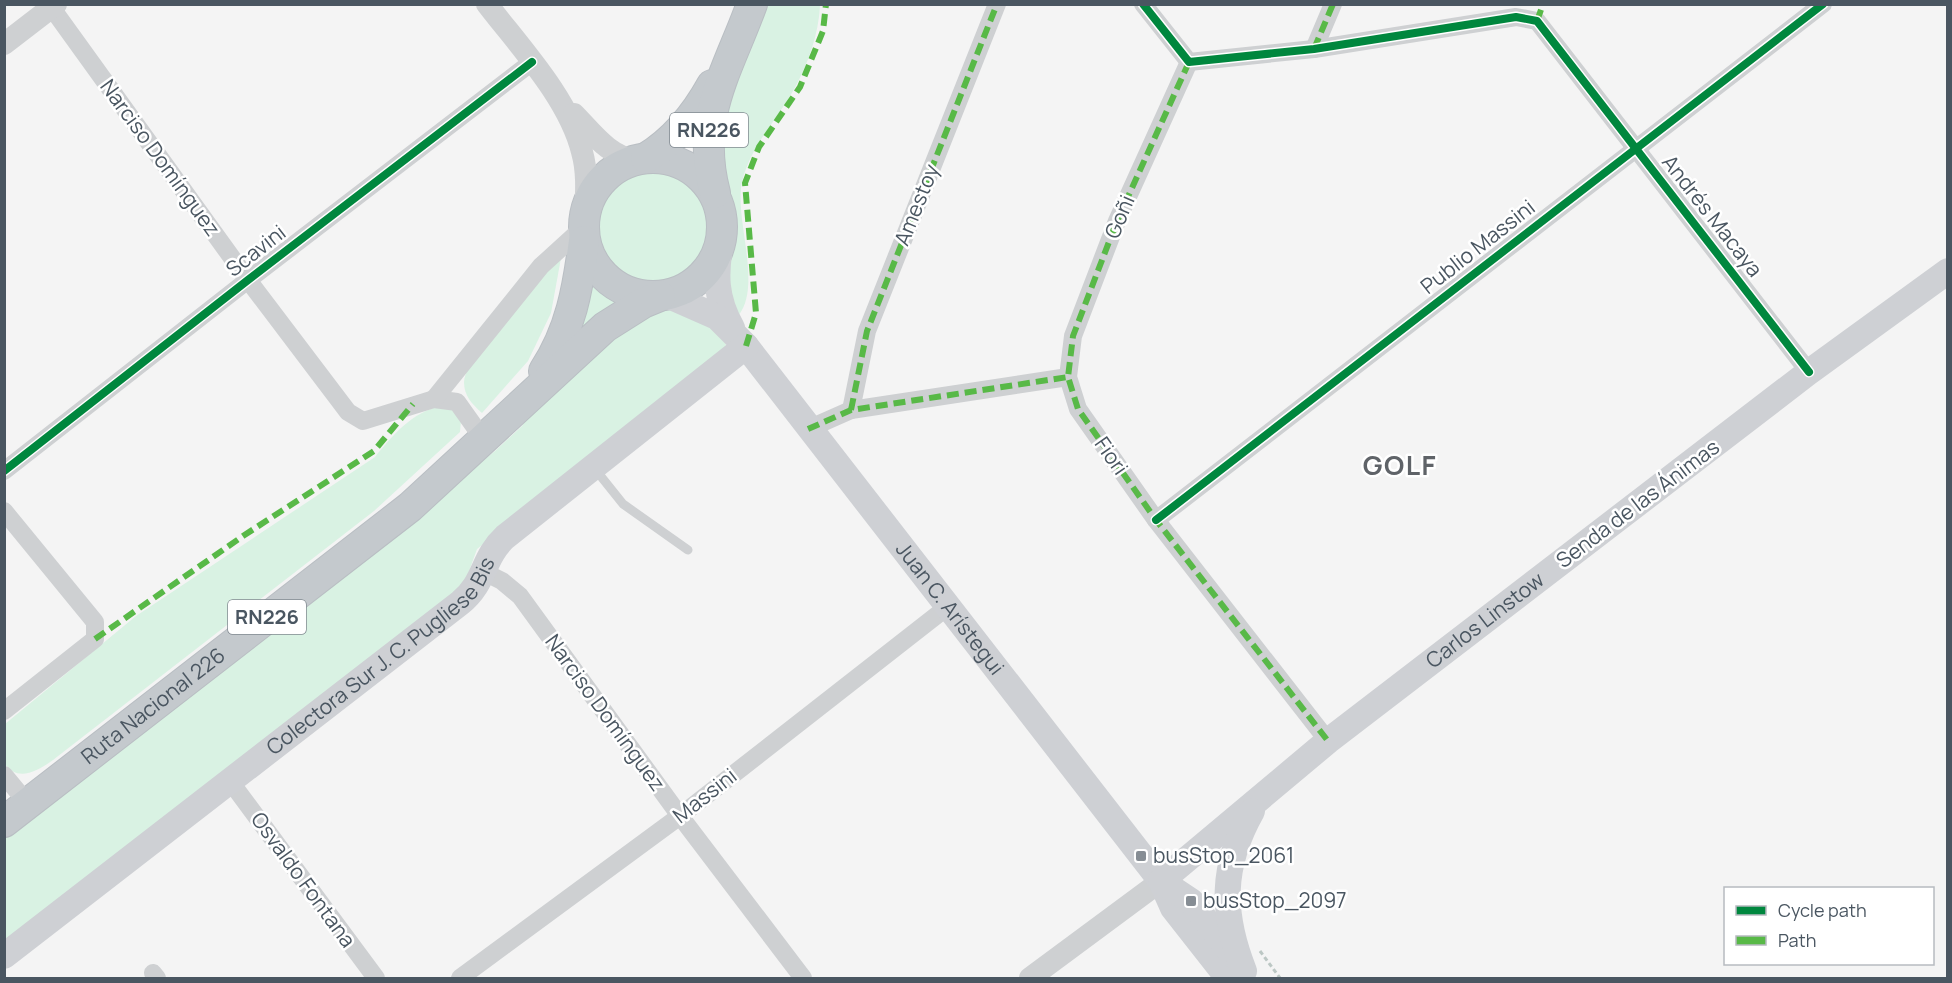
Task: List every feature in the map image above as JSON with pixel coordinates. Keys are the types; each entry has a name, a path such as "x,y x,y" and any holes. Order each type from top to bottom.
{"highway":[{"name":"Ruta Nacional 226","path":"4,822 410,507 605,327 643,303 688,287 703,275 714,259 721,241 722,221 706,151 711,118 728,60 752,4"},
{"name":"Ruta Nacional 226","path":"521,403 546,368 565,332 578,290 584,226 590,197 602,180 617,168 641,159 665,145 690,118 728,60"},
{"name":"Ruta Nacional 226","path":"641,159 664,158 681,164 696,173 709,186 717,202"},
{"path":"584,226 589,254 598,269 610,282 634,294 664,296"}],"main road":[{"name":"Juan C. Arístegui","path":"721,241 716,286 722,308 741,341 946,608 1161,881 1173,908 1241,976"},
{"name":"Carlos Linstow","path":"1161,881 1328,741 1809,372 1947,271"},
{"name":"Juan C. Arístegui","path":"664,296 709,312 741,341"},
{"name":"Colectora Sur J. C. Pugliese Bis","path":"4,956 469,596 484,572 497,544 593,467 741,341"},
{"path":"1241,976 1231,933 1227,889 1234,850 1258,800"}],"street":[{"path":"434,399 541,266 584,226 586,184 579,140 554,94 487,4"},
{"name":"Amestoy","path":"851,410 867,331 997,4"},
{"path":"1143,4 1189,62"},
{"path":"1314,49 1333,4"},
{"name":"Publio Massini","path":"1156,520 1823,4"},
{"path":"4,44 52,6"},
{"name":"Narciso Domínguez","path":"52,6 248,280 348,412 363,421 434,399"},
{"name":"Andrés Macaya","path":"1189,62 1314,49 1540,13 1636,147 1809,372"},
{"name":"Scavini","path":"4,471 532,62"},
{"name":"Goñi","path":"1068,377 1073,336 1117,221 1189,62"},
{"path":"554,94 606,147 625,158 641,159"},
{"path":"808,429 851,410 1068,377"},
{"name":"Fiori","path":"1068,377 1078,409 1156,520 1328,741"},
{"path":"434,399 457,402 484,440"},
{"path":"4,511 95,622 95,639 4,711"},
{"name":"Narciso Domínguez","path":"484,572 502,581 520,596 680,816 803,978"},
{"name":"Massini","path":"460,978 680,816 946,608"},
{"path":"4,775 28,804"},
{"name":"Osvaldo Fontana","path":"230,781 376,978"},
{"name":"Carlos Linstow","path":"1030,978 1161,881"}],"lane":[{"path":"593,467 623,504 688,550"}],"path":[{"path":"1257,945 1280,978"}],"green space":[{"path":"767,5 820,5 815,38 803,71 793,91 757,146 742,182 741,197 748,288 745,303 738,316 723,271 729,249 731,226 721,159 731,93"},
{"path":"653,168 676,172 695,185 708,204 712,227 708,250 695,269 676,282 653,286 630,282 611,269 598,250 594,227 598,204 611,185 630,172"},
{"path":"561,258 551,313 528,361 482,413 465,391 464,382 468,369 489,336"},
{"path":"593,280 606,291 625,301 562,350"},
{"path":"679,308 700,315 726,344 724,353 715,363 477,549 463,588 5,940 5,839 495,451 522,426 541,397 560,375 648,314"},
{"path":"441,406 454,410 461,421 460,432 374,511 47,764 35,771 22,774 10,770 5,764 5,724 136,616 375,457 412,419"}],"marked path":[{"path":"746,346 756,313 745,183 759,147 800,87 823,31 826,4"},
{"path":"851,410 867,331 997,4"},
{"path":"1314,49 1333,4"},
{"path":"1537,21 1543,4"},
{"path":"1189,62 1117,221 1073,336 1068,377 1078,409 1156,520 1328,741"},
{"path":"808,429 851,410 1068,377"},
{"path":"95,639 243,536 374,451 413,404"}],"cycle path":[{"path":"1143,4 1189,62 1314,49 1516,17 1537,21 1809,372"},
{"path":"1156,520 1823,4"},
{"path":"4,471 532,62"}],"place":[{"name":"busStop_2061","path":"1141,856"},
{"name":"busStop_2097","path":"1191,901"}],"district":[{"name":"GOLF","path":"1400,466"}]}
